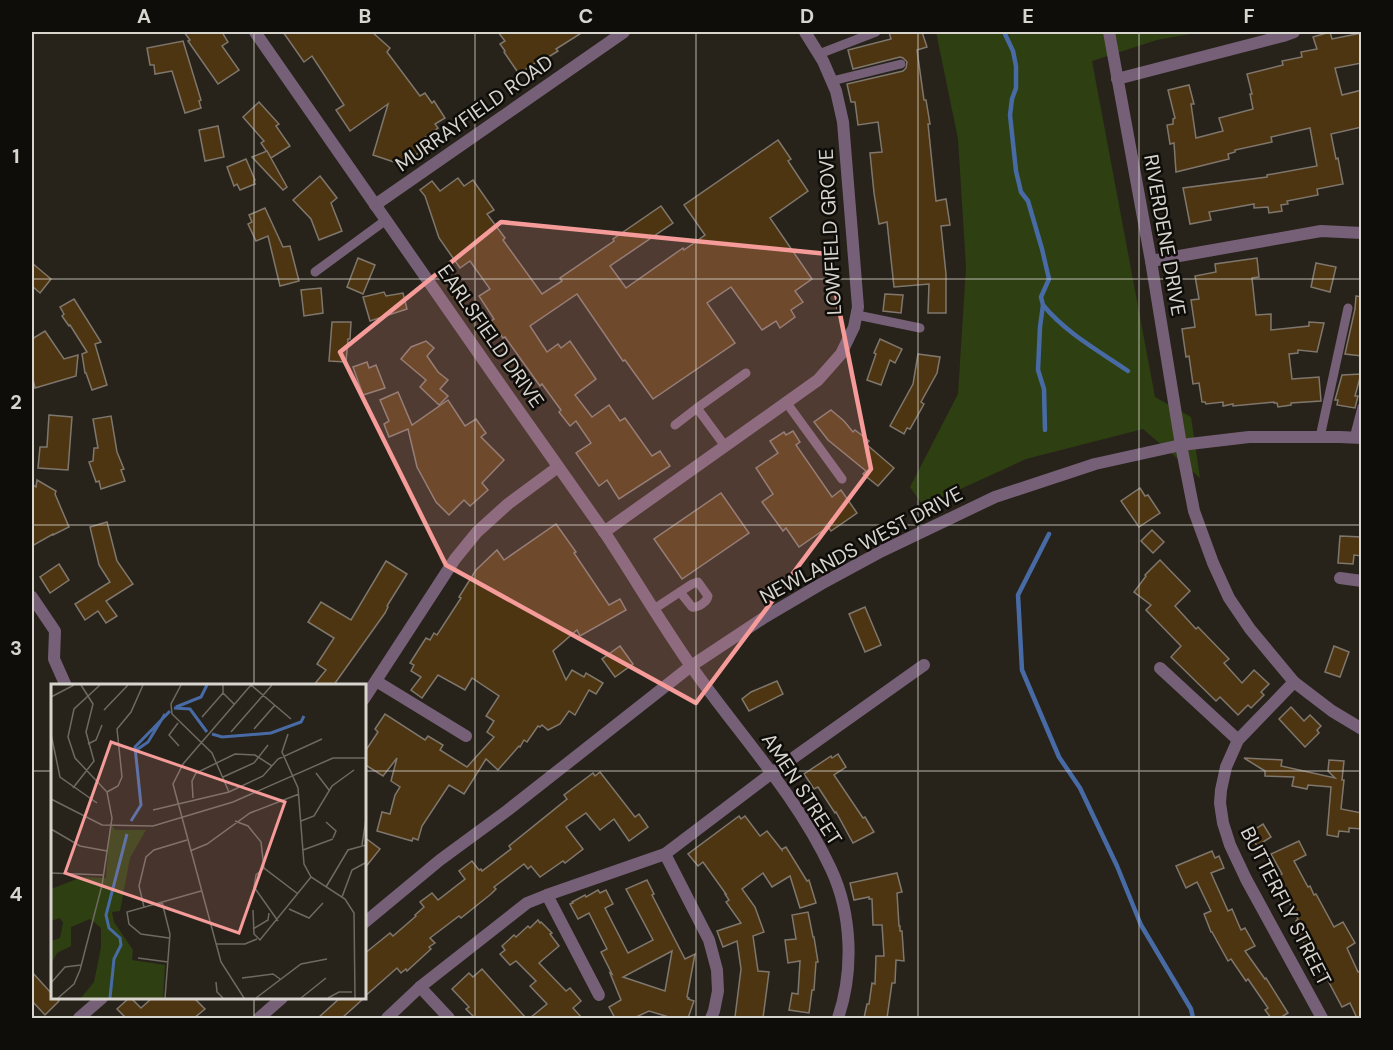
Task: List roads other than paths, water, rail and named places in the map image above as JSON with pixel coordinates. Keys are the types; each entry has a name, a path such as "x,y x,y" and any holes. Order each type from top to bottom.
{"street":[{"name":"EARLSFIELD DRIVE","path":"255,32 604,532 691,666"},
{"name":"MURRAYFIELD ROAD","path":"375,205 624,32"},
{"name":"LOWFIELD GROVE","path":"604,532 818,380 841,354 854,327 858,307 843,122 832,81 805,32"},
{"name":"RIVERDENE DRIVE","path":"1109,32 1194,511 1225,590 1250,629 1294,682 1332,711 1362,729"},
{"path":"1117,79 1294,32"},
{"path":"1151,261 1322,231 1362,233"},
{"name":"NEWLANDS WEST DRIVE","path":"366,921 440,860 508,810 691,666 765,617 882,550 995,497 1095,464 1181,445 1249,437 1358,438"},
{"path":"366,696 455,559 477,532 508,504 558,467"},
{"path":"1341,578 1362,581"},
{"path":"32,597 55,631 54,659 65,684"},
{"path":"387,1018 420,987 527,903 665,854 772,773 924,665"},
{"name":"AMEN STREET","path":"691,666 772,773 808,828 832,871 843,904 848,934 848,974 842,1009 838,1018"},
{"path":"1160,668 1238,740"},
{"path":"376,681 466,736"},
{"name":"BUTTERFLY STREET","path":"1294,682 1238,740 1226,767 1220,803 1230,845 1246,879 1322,1018"},
{"path":"665,854 709,940 717,970 718,991 711,1018"},
{"path":"547,895 599,995"},
{"path":"420,987 449,1018"},
{"path":"79,1018 101,999"},
{"path":"259,1018 281,999"}],"lane":[{"path":"819,54 876,32"},
{"path":"832,81 900,64"},
{"path":"315,272 386,220"},
{"path":"1320,437 1348,308"},
{"path":"857,315 920,328"},
{"path":"675,425 746,373"},
{"path":"786,402 842,479"},
{"path":"1358,438 1362,407"},
{"path":"697,408 725,446"},
{"path":"654,609 680,592"}],"waterway":[{"path":"1004,32 1013,51 1016,66 1016,88 1010,115 1016,171 1021,192 1028,201 1049,279 1041,297 1043,305 1038,370 1044,389 1045,430"},
{"path":"1043,305 1072,333 1128,371"},
{"path":"1049,534 1018,595 1022,670 1059,757 1080,788 1117,866 1141,925 1191,1009 1193,1018"}]}
